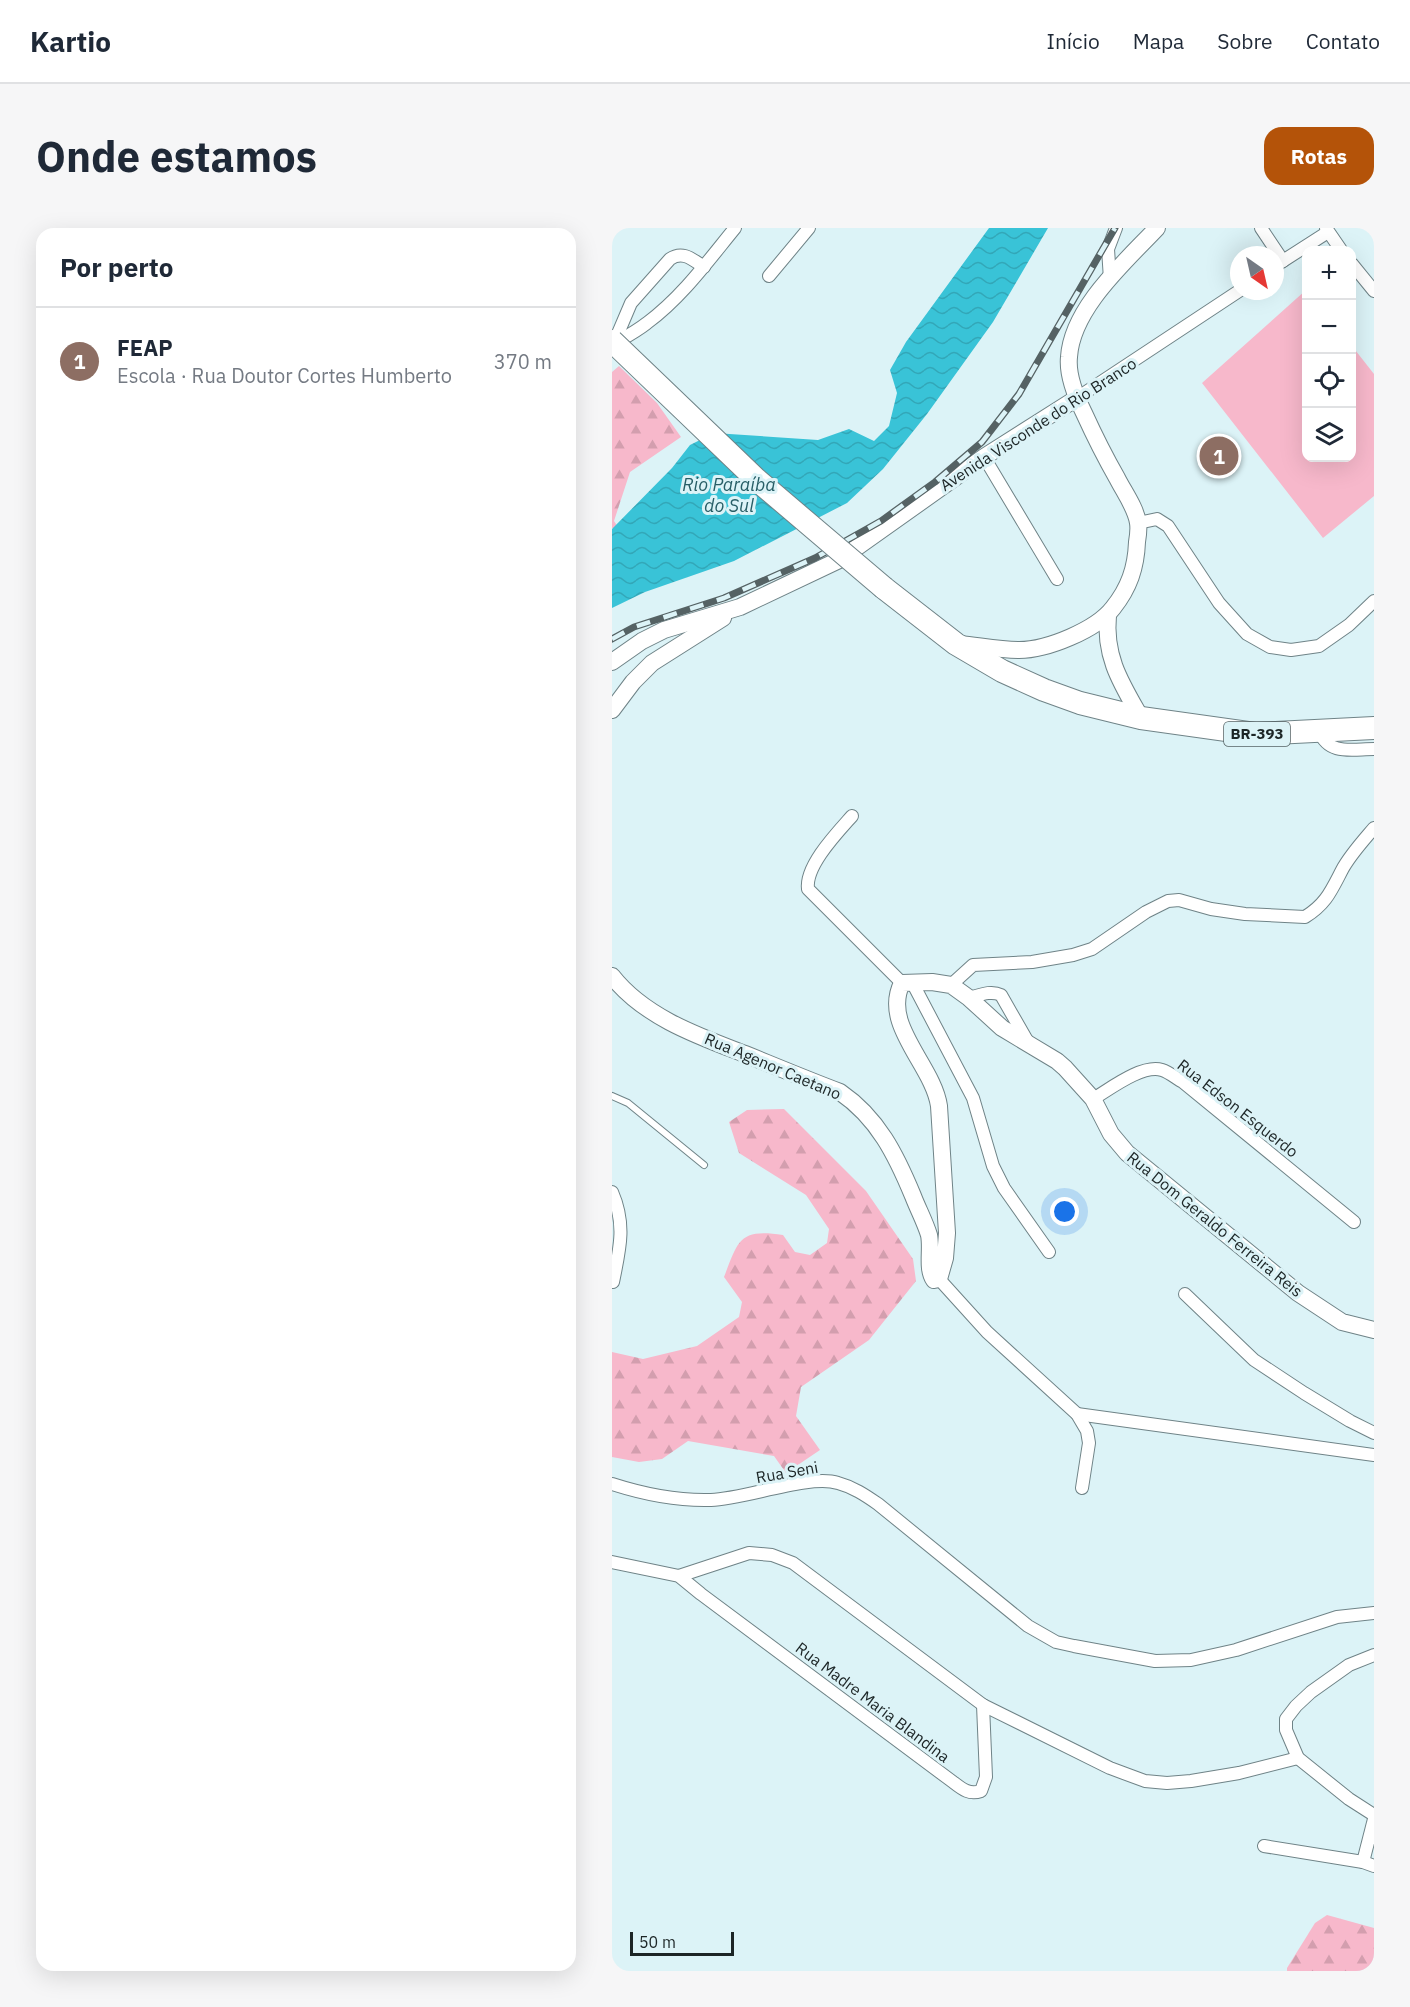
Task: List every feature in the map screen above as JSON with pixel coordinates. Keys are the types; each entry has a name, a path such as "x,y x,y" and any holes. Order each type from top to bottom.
{"highway":[{"name":"BR-393","path":"613,343 757,480 884,588 956,644 1002,672 1080,703 1141,718 1256,734 1374,728"}],"street":[{"path":"613,343 655,317 675,299 735,228"},
{"path":"769,276 809,228"},
{"path":"1110,279 1108,249 1116,228"},
{"path":"956,644 1019,650 1037,648 1068,637 1108,615 1124,593 1132,576 1137,548 1138,523 1077,398 1068,360 1071,342 1078,323 1092,301 1157,228"},
{"path":"1261,228 1270,246"},
{"path":"1284,260 1327,230 1338,246"},
{"path":"613,343 631,303 670,259 684,255 704,267"},
{"path":"1356,269 1374,291"},
{"name":"Avenida Visconde do Rio Branco","path":"740,607 839,560 984,457 1230,297"},
{"path":"984,457 1058,579"},
{"path":"1138,523 1157,519 1163,521 1219,603 1247,634 1270,647 1291,650 1319,646 1349,625 1374,601"},
{"path":"612,662 642,641 664,630 740,607"},
{"path":"612,710 633,682 652,663 740,607"},
{"path":"1108,615 1106,633 1109,652 1123,686 1141,718"},
{"path":"1318,731 1325,742 1336,749 1374,749"},
{"path":"852,816 822,853 809,875 808,890 907,982 973,1098 993,1166 1004,1188 1049,1252"},
{"path":"939,1279 947,1239 938,1095 901,1026 896,1004 897,993 907,982 951,985 973,965 1032,962 1073,956 1092,949 1146,912 1168,901 1179,900 1211,909 1245,914 1305,917 1315,911 1327,897 1343,868 1374,828"},
{"name":"Rua Agenor Caetano","path":"612,976 628,994 657,1014 697,1035 840,1092 855,1103 882,1132 900,1164 928,1232 931,1245 932,1277 936,1281 939,1279 987,1332 1077,1414 1087,1431 1089,1443 1082,1488"},
{"name":"Rua Dom Geraldo Ferreira Reis","path":"951,985 969,998 993,1021 1065,1068 1092,1099 1111,1134 1127,1153 1298,1293 1342,1322 1374,1330"},
{"path":"969,998 986,993 1001,995 1030,1045"},
{"name":"Rua Edson Esquerdo","path":"1092,1099 1149,1069 1163,1070 1183,1082 1354,1222"},
{"path":"612,1192 621,1217 622,1231 613,1282"},
{"path":"1185,1294 1254,1360 1350,1421 1374,1433"},
{"path":"1342,1322 1374,1344"},
{"path":"1077,1414 1374,1455"},
{"name":"Rua Seni","path":"612,1484 639,1492 711,1500 818,1481 835,1482 856,1490 878,1504 1000,1604 1035,1630 1056,1642 1155,1660 1191,1660 1236,1650 1337,1617 1374,1613"},
{"name":"Rua Madre Maria Blandina","path":"679,1576 749,1553 772,1555 793,1563 983,1706 1110,1768 1145,1781 1167,1783 1191,1781 1239,1773 1298,1758"},
{"name":"Rua Madre Maria Blandina","path":"612,1562 679,1576 934,1768 964,1790 974,1793 981,1791 987,1777 983,1706"},
{"path":"1264,1846 1368,1864 1374,1817 1298,1758 1286,1731 1286,1719 1311,1692 1349,1665 1374,1655"}],"lane":[{"path":"612,1096 628,1103 704,1166"}],"green space":[{"path":"1302,294 1302,462 1356,462 1356,351 1374,374 1374,496 1323,538 1202,383"},
{"path":"619,366 657,403 681,437 630,472 614,521 620,530 612,528 612,372"},
{"path":"784,1109 866,1191 913,1259 916,1281 869,1340 801,1387 796,1416 820,1450 786,1473 774,1456 688,1441 662,1459 639,1462 612,1457 612,1352 643,1359 697,1346 739,1317 742,1302 724,1277 737,1246 749,1236 768,1233 783,1235 795,1252 810,1255 827,1243 829,1229 806,1195 739,1153 729,1122 747,1110"},
{"path":"1327,1915 1374,1928 1374,1971 1287,1971 1315,1923"}],"water":[{"name":"Rio Paraíba do Sul","path":"989,228 1048,228 993,322 927,414 883,469 847,503 734,561 645,592 612,608 612,529 672,468 690,445 714,433 818,440 849,429 874,441 889,426 897,393 890,370 906,342"}],"railway":[{"path":"612,639 634,627 724,598 815,558 881,521 935,482 982,442 1019,394 1115,228"}],"place":[{"name":"FEAP","path":"1219,456"}]}
